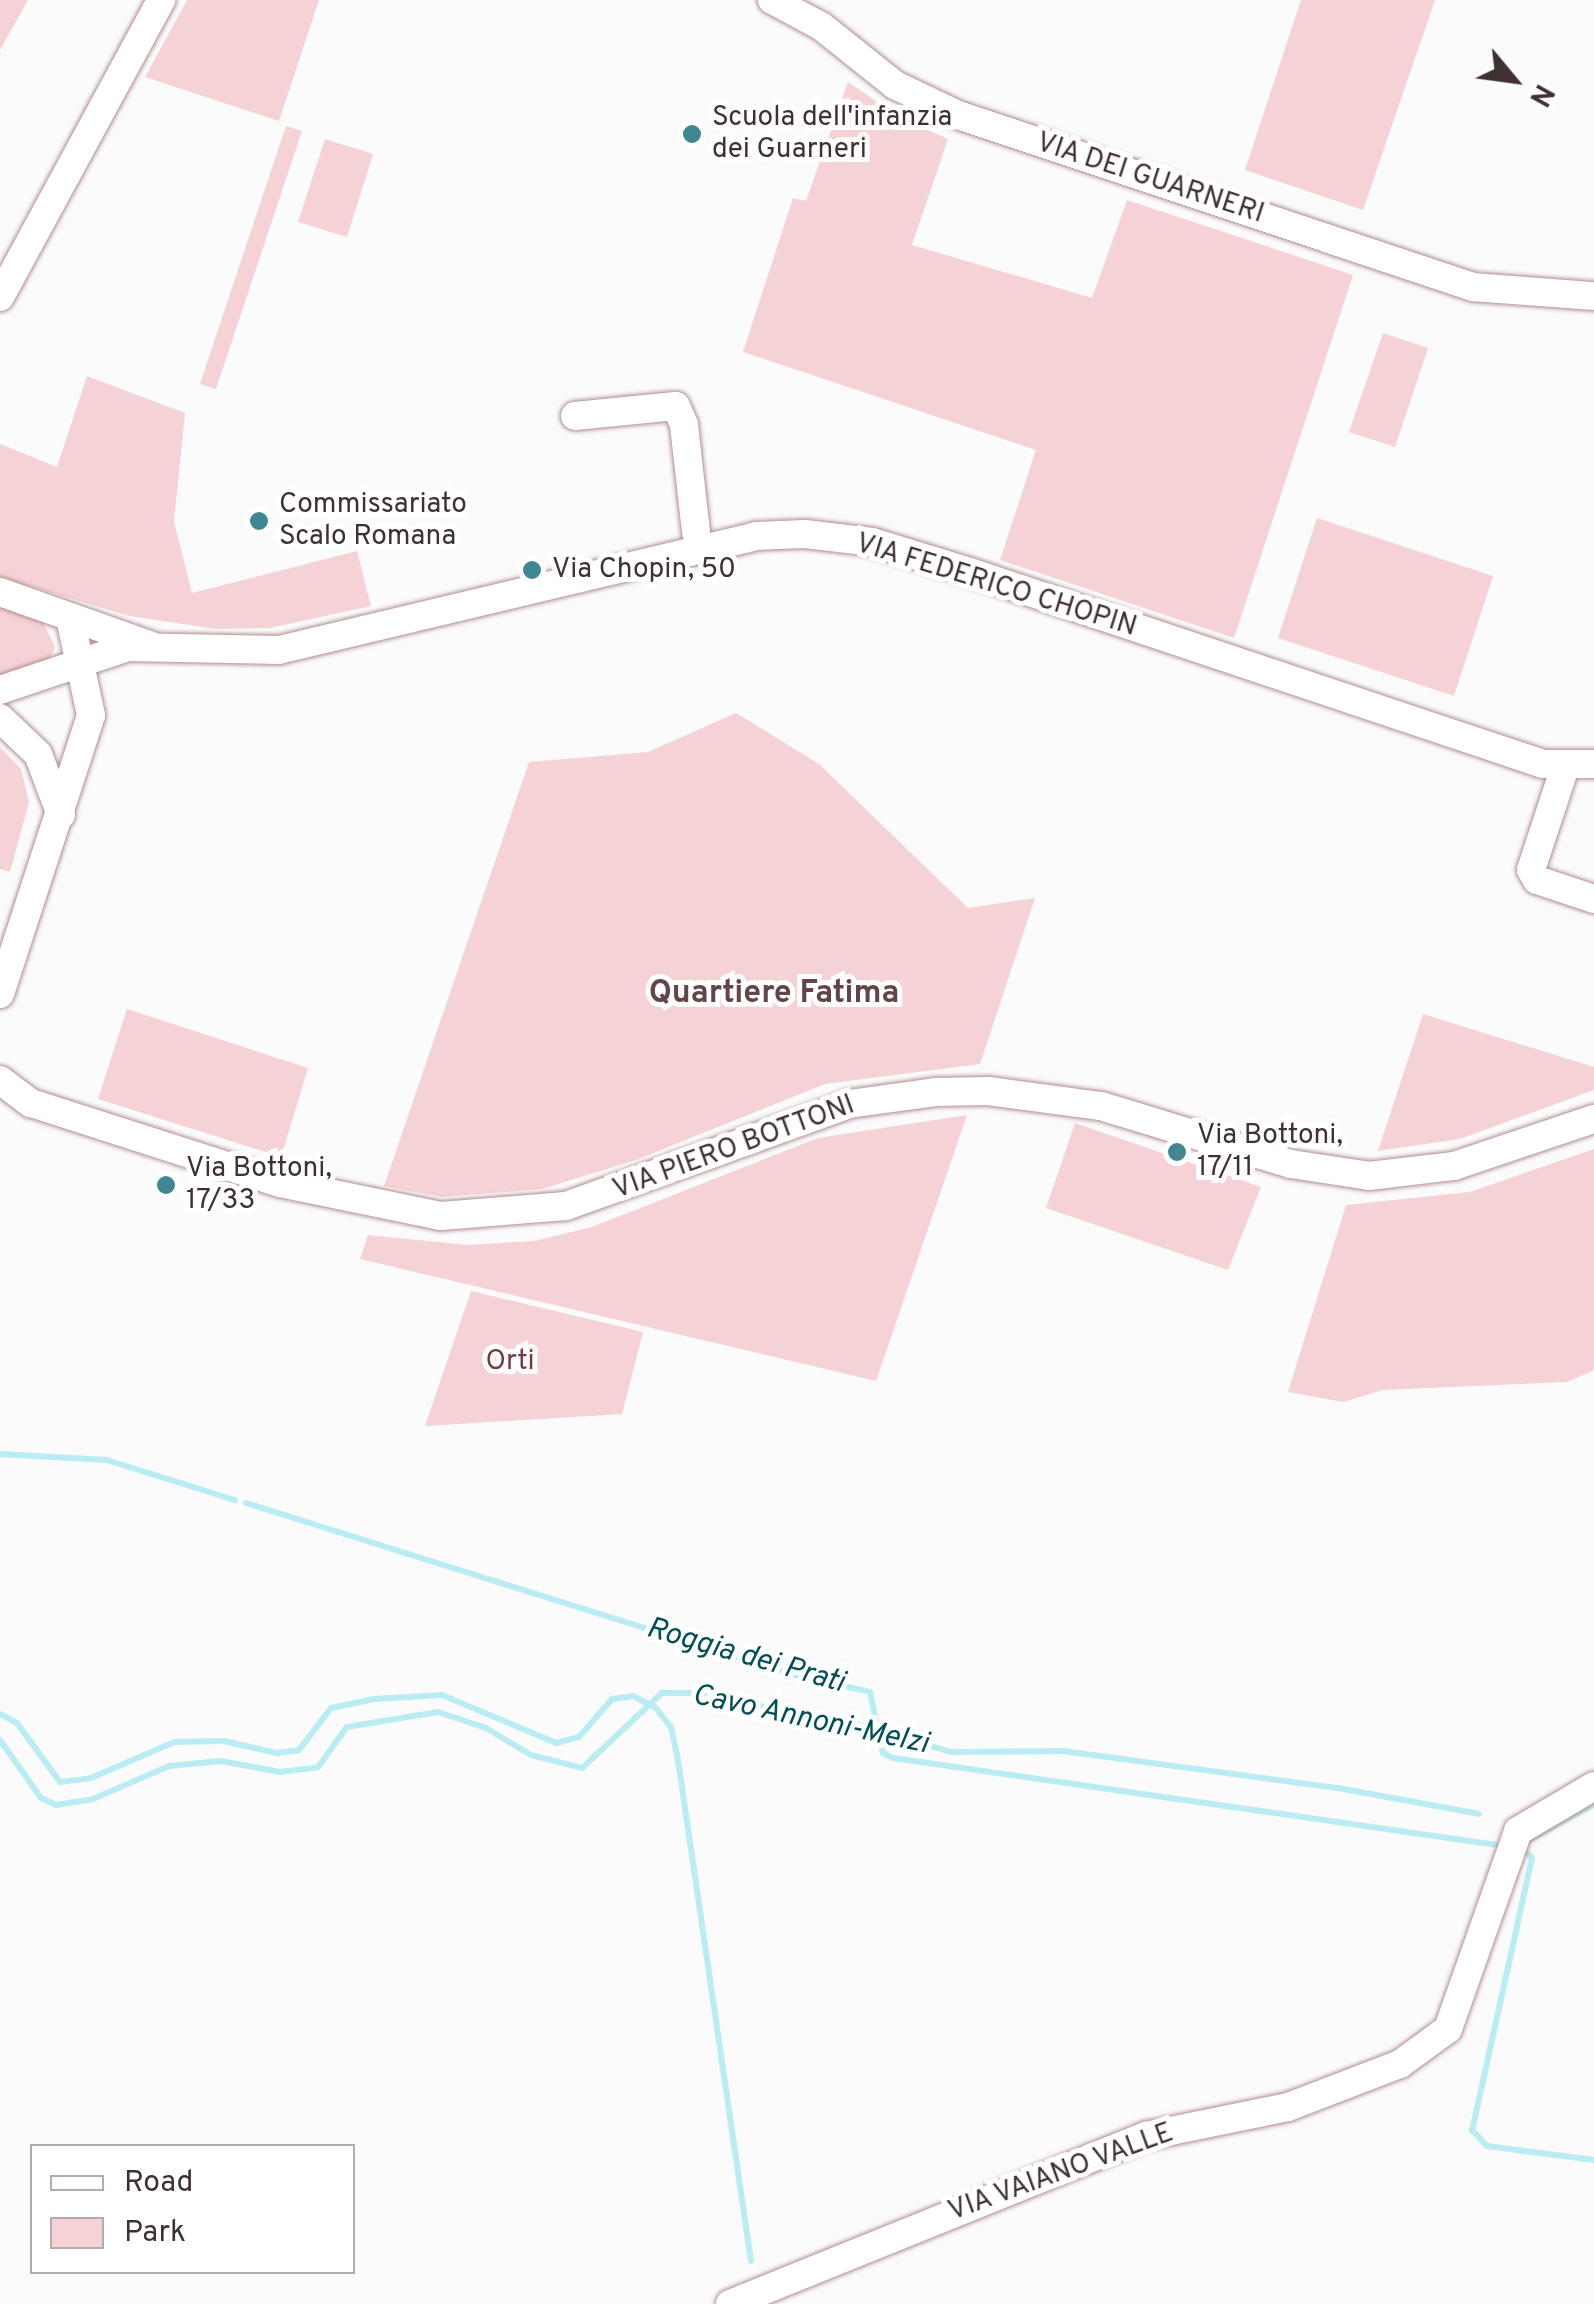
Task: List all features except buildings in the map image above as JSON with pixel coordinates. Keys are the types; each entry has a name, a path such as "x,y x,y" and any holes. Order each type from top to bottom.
{"street":[{"path":"0,297 161,0"},
{"name":"VIA DEI GUARNERI","path":"772,0 821,26 895,85 958,116 1473,288 1594,296"},
{"name":"VIA DEI GUARNERI","path":"1554,291 1594,277"},
{"path":"575,416 678,408 696,532"},
{"name":"VIA FEDERICO CHOPIN","path":"0,592 74,650 152,646 279,650 756,536 805,534 872,542 1566,767 1594,764"},
{"name":"VIA FEDERICO CHOPIN","path":"74,650 135,635 152,646"},
{"path":"0,690 74,650 91,715 0,994"},
{"path":"0,718 38,754 61,815"},
{"path":"1566,767 1531,870 1538,880 1594,899"},
{"name":"VIA PIERO BOTTONI","path":"0,1080 31,1102 280,1184 442,1216 566,1206 849,1104 935,1092 988,1091 1102,1106 1280,1161 1369,1176 1454,1166 1594,1119"},
{"name":"VIA VAIANO VALLE","path":"746,2297 1146,2136 1288,2106 1400,2064 1448,2029 1518,1831 1594,1786"}],"green space":[{"path":"0,0 28,0 0,50"},
{"path":"187,0 319,0 279,121 145,77"},
{"path":"1301,0 1435,0 1363,210 1245,170"},
{"path":"848,82 901,118 948,139 912,245 1092,298 1127,200 1353,275 1234,638 1000,560 1036,450 743,352 793,198 806,201"},
{"path":"286,126 302,131 216,389 200,384"},
{"path":"325,139 373,154 347,237 298,222"},
{"path":"1383,333 1428,348 1395,447 1349,432"},
{"path":"87,376 185,413 174,521 192,593 357,551 371,606 270,628 216,629 129,616 0,577 0,444 57,467"},
{"path":"1317,518 1493,576 1454,696 1278,638"},
{"path":"0,604 41,618 55,647 49,660 0,681"},
{"path":"736,713 819,764 968,908 1035,898 980,1064 825,1084 636,1160 542,1189 442,1197 384,1186 529,762 648,752"},
{"path":"0,747 21,769 29,802 10,872 0,869"},
{"path":"127,1009 308,1068 281,1157 98,1099"},
{"path":"1423,1014 1594,1067 1594,1090 1460,1139 1378,1151"},
{"path":"967,1115 876,1381 360,1259 368,1235 467,1245 534,1241 592,1227 818,1138"},
{"path":"1075,1123 1261,1187 1228,1270 1046,1208"},
{"path":"1594,1149 1594,1370 1567,1382 1383,1390 1343,1402 1288,1392 1346,1205 1470,1192"},
{"name":"Orti","path":"471,1291 643,1332 622,1414 425,1426"}],"waterway":[{"name":"Roggia dei Prati","path":"0,1454 107,1460 235,1500"},
{"name":"Roggia dei Prati","path":"246,1503 791,1674 870,1692 883,1753 893,1758 1504,1846"},
{"name":"Cavo Annoni-Melzi","path":"0,1740 41,1798 56,1805 93,1799 169,1766 221,1761 280,1772 318,1767 347,1727 438,1712 486,1728 531,1755 582,1768 662,1693 690,1693 855,1724 952,1752 1063,1751 1338,1788 1479,1814"},
{"path":"0,1714 17,1723 60,1782 91,1778 174,1742 224,1741 276,1753 299,1750 331,1708 374,1699 442,1695 556,1743 579,1737 612,1699 633,1696 656,1708 671,1727 678,1760 751,2261"},
{"name":"Roggia dei Prati","path":"1530,1840 1594,1804"},
{"name":"Cavo Annoni-Melzi","path":"1522,1848 1532,1858 1472,2130 1487,2146 1594,2160"}],"place":[{"name":"Scuola dell'infanzia dei Guarneri","path":"692,134"},
{"name":"Commissariato Scalo Romana","path":"259,521"},
{"name":"Via Chopin, 50","path":"532,570"},
{"name":"Via Bottoni, 17/11","path":"1177,1152"},
{"name":"Via Bottoni, 17/33","path":"166,1185"}],"district":[{"name":"Quartiere Fatima","path":"774,994"}]}
